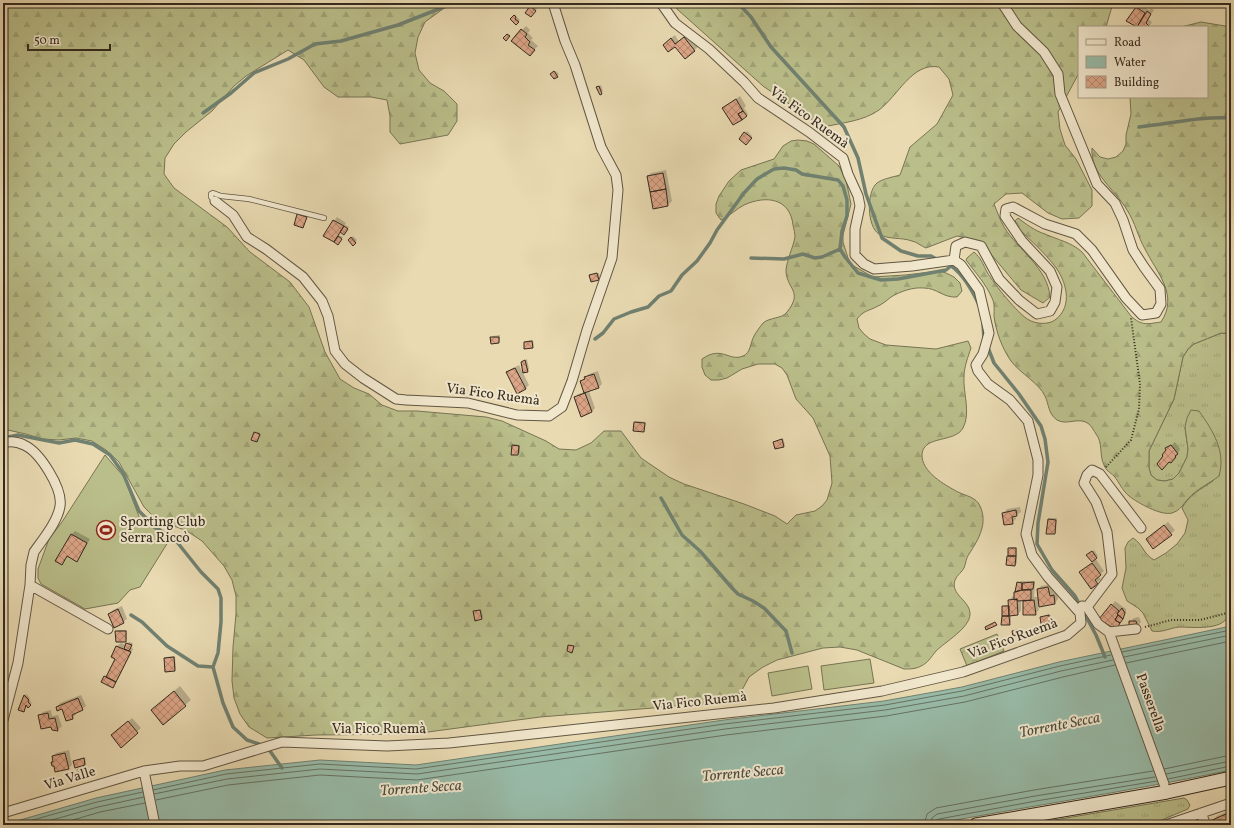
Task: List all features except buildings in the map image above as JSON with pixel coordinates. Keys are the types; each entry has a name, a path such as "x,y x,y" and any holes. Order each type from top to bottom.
{"main road":[{"path":"976,825 1160,793 1231,778"}],"street":[{"name":"Via Fico Ruemà","path":"215,200 233,215 247,237 266,249 303,277 322,301 328,316 335,351 345,364 363,378 396,398 468,404 517,415 549,416 562,407 572,381 587,330 612,258 618,190 616,174 601,147 575,65 565,41 553,3"},
{"name":"Via Fico Ruemà","path":"144,771 180,766 203,766 282,742 387,746 448,743 774,708 882,691 963,672 1067,635 1081,623 1080,613 1048,577 1032,555 1026,534 1038,475 1038,460 1028,421 1010,400 988,384 978,371 976,365 984,354 989,333 979,290 961,265 954,260 912,266 874,269 864,264 855,255 854,229 860,206 858,196 848,174 843,158 810,132 758,98 744,82 709,49 675,24 661,3"},
{"path":"954,260 956,246 965,242 981,246 999,279 1019,300 1037,314 1050,311 1055,302 1057,287 1050,270 1022,241 1005,216 1006,209 1013,207 1045,224 1076,234 1092,250 1126,298 1142,315 1156,313 1161,304 1160,289 1133,250 1123,220 1115,203 1096,184 1060,94 1058,74 1044,52 1016,26 1002,3"},
{"path":"3,442 10,441 25,445 39,458 49,472 61,498 57,517 32,557 30,585 18,663 3,720"},
{"path":"1087,607 1112,574 1107,532 1096,502 1084,483 1087,475 1092,470 1100,474 1141,528"},
{"path":"30,585 108,629"},
{"path":"1073,605 1087,607 1098,624 1109,632 1136,629"},
{"name":"Passerella","path":"1109,632 1164,784"},
{"path":"144,771 148,781 155,825"},
{"name":"Via Valle","path":"3,813 144,771"},
{"path":"1166,825 1231,802"},
{"path":"1198,814 1206,825"}],"lane":[{"name":"Via Fico Ruemà","path":"215,200 211,198 211,194 213,193 221,196 249,199 324,218"}],"path":[{"path":"1100,474 1131,440 1139,409 1140,384 1133,325 1126,298"},
{"path":"1136,629 1171,620 1200,620 1231,612"}],"green space":[{"path":"3,3 451,3 425,22 418,37 415,53 419,70 430,83 444,91 457,104 457,121 448,135 400,144 390,132 390,116 387,100 371,97 338,97 324,87 304,60 288,50 246,76 234,86 212,111 174,144 165,158 164,174 174,188 227,227 250,252 290,282 309,307 325,352 340,379 354,388 369,394 382,405 398,411 417,411 486,417 502,421 546,441 559,449 576,450 591,443 604,431 621,431 641,458 669,477 684,484 775,516 787,524 796,515 815,511 822,506 827,500 832,483 830,456 813,418 796,399 787,375 782,368 775,364 758,364 742,369 727,378 711,380 705,375 702,367 702,359 715,353 734,357 746,355 755,334 763,323 785,314 792,305 794,299 793,290 786,270 795,237 791,216 787,209 776,201 761,200 738,208 721,220 716,213 716,204 719,196 729,181 741,170 774,159 783,146 791,141 807,141 814,144 839,166 846,180 851,204 843,235 843,242 852,265 873,277 939,271 954,277 960,283 962,291 957,297 948,296 929,288 911,289 903,291 891,297 882,304 864,312 857,319 859,328 864,334 870,339 886,345 936,349 968,341 971,348 964,373 967,409 963,428 954,436 928,444 924,448 922,454 925,467 935,477 947,486 976,501 982,512 983,525 979,537 968,556 964,568 956,578 954,585 955,590 969,609 969,619 966,624 936,651 926,663 917,668 904,669 857,650 840,647 823,648 777,660 763,667 749,677 741,692 728,702 540,717 413,734 316,735 267,738 249,727 240,714 234,698 232,681 236,596 232,580 224,566 202,541 187,531 156,519 144,507 119,462 106,450 92,441 76,438 59,440 42,439 3,429"},
{"path":"674,3 1113,3 1106,26 1078,26 1078,75 1058,112 1060,129 1065,145 1076,159 1092,190 1092,206 1079,218 1062,219 1048,213 1022,193 1006,194 994,204 1004,227 1032,260 1044,277 1050,297 1043,303 1021,290 980,241 957,236 926,248 916,242 883,236 875,230 872,224 869,209 873,187 882,180 900,175 910,147 937,124 953,95 949,79 939,67 929,67 913,75 886,104 873,114 852,121 823,127 763,86 677,9"},
{"path":"1201,22 1231,27 1231,92 1226,99 1231,109 1231,334 1221,333 1194,344 1188,349 1183,357 1174,399 1149,451 1149,468 1151,475 1157,480 1165,481 1173,479 1179,473 1187,457 1188,449 1185,427 1187,418 1191,410 1199,411 1217,442 1221,458 1219,476 1191,495 1177,510 1172,513 1162,513 1138,502 1122,489 1114,476 1105,467 1100,441 1089,424 1081,421 1061,422 1054,418 1039,387 1011,361 1005,351 996,328 994,305 990,293 966,260 974,252 982,261 990,277 1000,291 1024,317 1035,322 1042,323 1049,323 1055,320 1065,308 1065,285 1054,265 1018,228 1015,221 1018,218 1038,231 1069,243 1082,252 1131,316 1135,319 1145,324 1161,322 1166,312 1168,303 1164,284 1130,215 1122,202 1099,174 1092,157 1092,148 1100,157 1108,159 1116,157 1123,151 1126,144 1126,135 1131,114 1130,98 1208,98 1208,26 1185,26"},
{"path":"1221,333 1231,334 1231,587 1228,591 1229,613 1225,621 1213,626 1179,627 1163,631 1152,631 1143,613 1127,601 1122,588 1126,568 1125,548 1128,542 1133,538 1139,543 1147,555 1154,560 1166,553 1177,544 1185,533 1188,520 1182,508 1185,503 1188,499 1213,481 1185,427 1188,449 1187,457 1179,473 1173,479 1165,481 1157,480 1151,475 1149,468 1149,451 1174,399 1183,357 1188,349 1194,344"},
{"name":"Sporting Club Serra Riccò","path":"105,455 124,477 140,519 170,539 140,587 130,590 118,603 85,609 41,584 38,578 38,569 49,539 62,522"},
{"path":"997,634 1004,651 967,666 960,649"},
{"path":"870,659 874,683 824,690 821,666"},
{"path":"808,666 812,689 772,696 768,673"},
{"path":"1184,798 1190,805 1188,809 1152,824 1025,825"}],"water":[{"name":"Torrente Secca","path":"1231,626 1231,770 1156,785 929,825 3,825 96,798 225,770 320,760 416,765 724,720 884,701 962,687 1059,662"}],"waterway":[{"path":"203,113 231,93 254,73 288,59 315,44 341,41 398,25 454,3"},
{"path":"738,3 751,17 771,47 844,127 858,158 866,194 882,238 901,251 918,256 931,256 938,260"},
{"path":"1139,127 1196,119 1231,118"},
{"path":"595,339 603,333 614,319 648,307 659,296 671,291 682,275 697,261 744,193 757,179 774,169 784,168 796,170 802,174 838,180 843,186 847,200 847,216 842,231 840,249 858,273 881,280 898,279 946,270 951,266"},
{"path":"751,258 784,259 803,254 815,258 822,257 840,249"},
{"path":"946,263 961,275 979,305"},
{"path":"983,324 984,338"},
{"path":"987,345 994,363 1019,394 1041,426 1045,439 1048,462 1038,523 1037,544 1052,570 1075,596 1096,635 1105,657"},
{"path":"3,438 18,435 59,443 75,440 93,444 110,455 123,473 139,511 154,526 177,542 201,572 218,589 221,598 221,622 218,653 213,667 223,703 233,727 247,740 259,744 270,751 282,768"},
{"path":"661,498 682,535 700,551 738,594 764,608 786,631 792,653"},
{"path":"131,615 142,622 167,646 198,666 213,667"}],"place":[{"name":"Sporting Club Serra Riccò","path":"106,530"}]}
